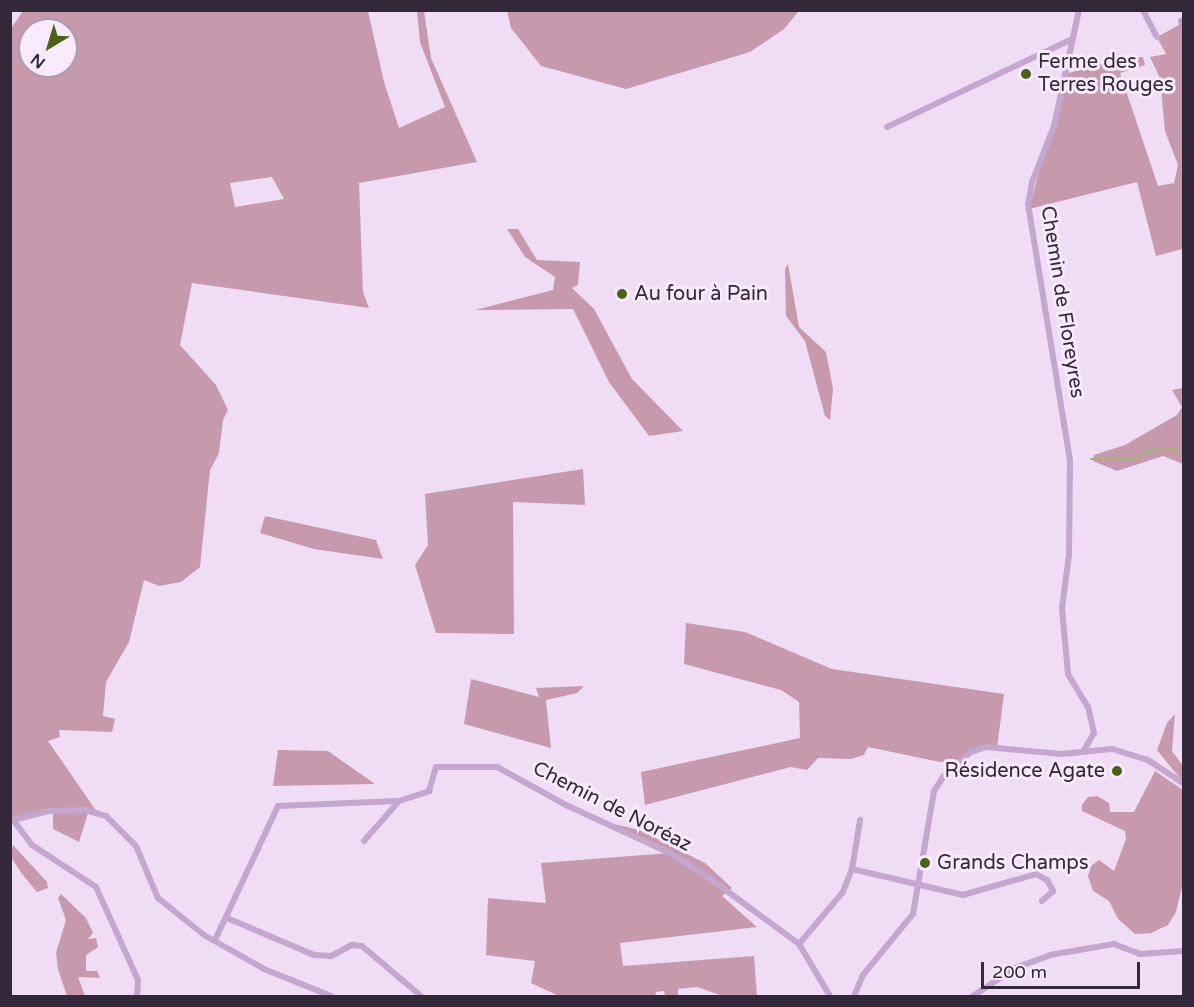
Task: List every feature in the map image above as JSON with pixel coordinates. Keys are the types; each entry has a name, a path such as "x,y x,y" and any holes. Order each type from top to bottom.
{"street":[{"name":"Chemin de Floreyres","path":"1079,10 1054,126 1032,182 1028,204 1070,461 1069,555 1062,608 1068,674 1088,707 1094,733 1084,750"},
{"path":"1143,10 1157,37"},
{"path":"887,127 1072,39"},
{"path":"854,996 863,975 913,914 934,791 960,761 986,747 1052,754 1084,750 1132,754 1165,768 1184,784"},
{"name":"Chemin de Noréaz","path":"399,801 429,791 436,767 497,767 566,805 670,853 799,944 830,996"},
{"path":"364,841 399,801"},
{"path":"216,940 278,806 399,801"},
{"path":"137,996 138,980 96,887 32,844 13,820 50,811 85,810 106,816 136,846 158,898 216,940 270,972 331,996"},
{"path":"799,944 843,892 852,869 860,820"},
{"path":"852,869 969,895 1025,874 1036,874 1047,880 1053,891 1042,901"},
{"path":"227,918 314,955 331,956 352,945 362,946 421,996"},
{"path":"973,996 1016,968 1050,955 1114,944 1140,954 1184,951"}],"shaded area":[{"path":"507,10 799,11 784,29 750,52 626,89 541,66 511,28"},
{"path":"23,11 368,11 384,82 399,128 445,107 420,42 417,11 424,11 431,58 477,162 359,183 363,292 369,308 192,283 180,345 216,385 228,410 223,420 219,453 210,470 200,567 181,582 159,586 144,580 129,642 106,682 103,716 115,719 112,732 59,730 60,737 48,741 97,812 50,811 10,821 10,30 18,18 18,78 78,78 78,18 18,18","holes":["272,177 284,199 235,207 230,183"]},
{"path":"1183,17 1182,249 1156,256 1137,182 1029,209 1065,74 1108,62 1107,54 1116,52 1123,58 1143,57 1145,65 1120,73 1158,186 1174,183 1178,165 1165,131 1160,78 1150,57 1166,54 1157,37 1179,25 1178,19"},
{"path":"507,229 518,229 537,260 580,262 578,285 572,288 594,309 632,379 683,431 649,436 609,382 573,309 475,310 553,290 555,277 525,257"},
{"path":"788,264 799,327 826,352 833,389 830,420 825,416 805,341 786,316 785,269"},
{"path":"1183,388 1183,464 1163,456 1117,471 1093,461 1094,455 1125,445 1177,415 1182,407 1172,390"},
{"path":"583,469 585,505 513,502 514,634 436,633 415,565 428,545 425,494"},
{"path":"265,516 376,540 383,559 314,549 260,533"},
{"path":"686,623 745,632 832,669 1004,694 997,748 986,747 960,761 940,762 868,747 864,755 851,759 818,758 807,770 791,767 645,805 641,772 800,738 799,702 781,690 684,664"},
{"path":"471,679 539,697 536,688 584,686 577,693 546,700 551,748 464,724"},
{"path":"1175,714 1172,751 1183,766 1183,782 1157,750 1167,723"},
{"path":"278,750 328,751 375,784 273,786"},
{"path":"1155,771 1183,790 1183,883 1176,912 1168,925 1151,933 1135,934 1118,919 1109,901 1093,891 1088,876 1091,866 1099,860 1114,871 1126,839 1125,831 1082,811 1082,805 1088,797 1097,796 1109,803 1110,812 1134,812"},
{"path":"88,813 79,842 53,829 53,814"},
{"path":"597,820 639,830 705,863 732,888 722,896 757,927 620,943 623,966 754,956 757,996 723,996 697,987 678,989 678,996 665,995 664,991 656,992 655,996 559,996 531,983 535,961 486,955 488,898 546,903 541,863 669,853"},
{"path":"13,845 47,882 48,888 37,892 22,874 11,857"},
{"path":"61,894 86,918 93,933 88,939 96,938 98,947 86,955 86,971 97,971 100,978 78,977 85,996 67,996 58,969 56,953 66,920 58,898"}],"waterway":[{"path":"1091,459 1135,458 1152,450 1173,449 1184,454"}],"place":[{"name":"Ferme des Terres Rouges","path":"1026,74"},
{"name":"Au four à Pain","path":"622,294"},
{"name":"Résidence Agate","path":"1117,771"},
{"name":"Grands Champs","path":"925,863"}]}
